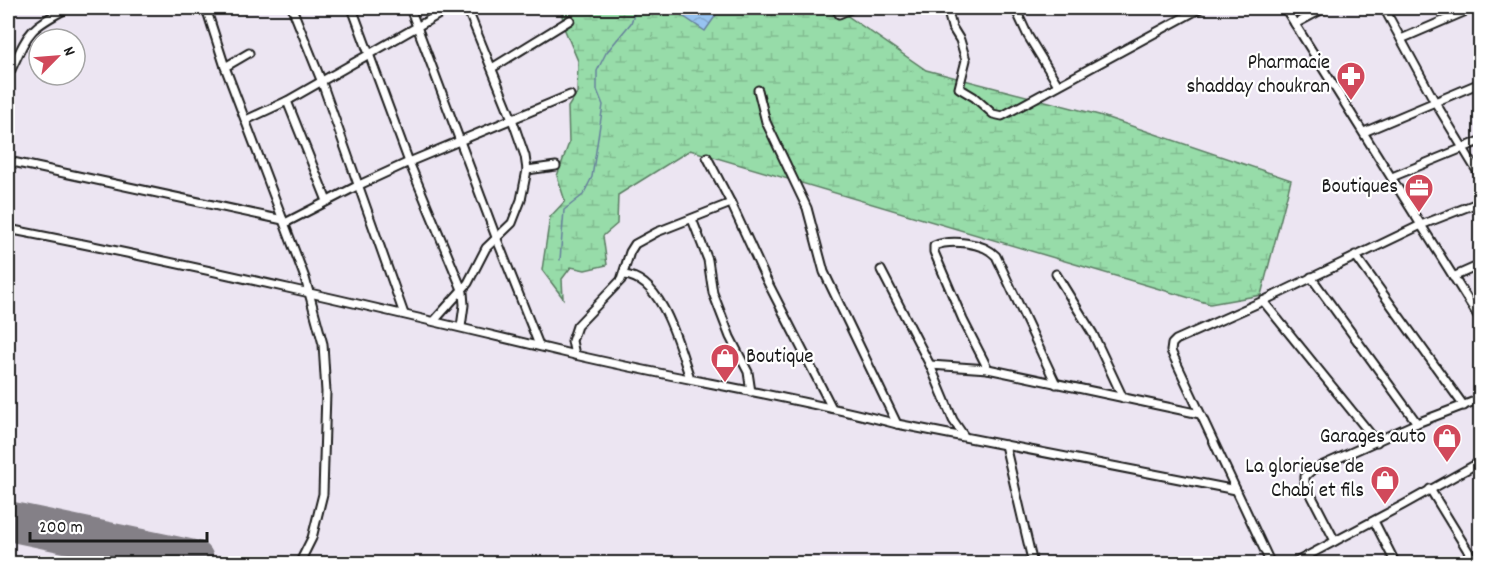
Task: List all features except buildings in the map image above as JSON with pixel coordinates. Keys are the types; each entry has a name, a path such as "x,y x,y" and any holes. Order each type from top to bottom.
{"street":[{"path":"8,73 31,30 40,22 68,8"},
{"path":"194,8 206,9 225,67 310,292 323,344 326,362 323,494 312,538 299,564"},
{"path":"292,8 321,80 357,186 405,314"},
{"path":"352,8 409,162 462,289 465,305 460,327"},
{"path":"410,8 539,345"},
{"path":"246,120 286,101 450,8"},
{"path":"434,321 472,278 483,254 496,237 508,228 517,213 527,170 525,156 512,119 467,8"},
{"path":"836,8 840,14 853,8"},
{"path":"948,8 952,27 966,60 959,88 974,97 993,114 1002,116 1201,8"},
{"path":"1015,8 1028,36 1058,85"},
{"path":"1285,8 1480,319"},
{"path":"1295,24 1325,8"},
{"path":"1384,8 1435,102 1480,176"},
{"path":"1401,39 1473,8"},
{"path":"492,68 570,20"},
{"path":"225,67 249,53"},
{"path":"1364,132 1480,83"},
{"path":"758,90 766,122 807,208 824,272 897,424"},
{"path":"8,161 284,221 409,162 570,95"},
{"path":"286,101 327,201"},
{"path":"1392,177 1480,141"},
{"path":"707,157 832,408"},
{"path":"527,170 556,166"},
{"path":"1271,564 1171,351 1172,344 1420,225 1480,202"},
{"path":"575,355 572,341 577,326 613,290 624,274 630,252 635,244 649,236 731,203"},
{"path":"692,219 708,260 716,301 730,337 748,372 751,392"},
{"path":"8,229 153,257 575,355 832,408 897,424 1236,490"},
{"path":"988,369 963,320 933,246 946,242 969,244 992,251 1056,384"},
{"path":"1355,255 1464,406"},
{"path":"1453,276 1480,264"},
{"path":"881,270 930,365 953,420 964,436"},
{"path":"624,274 640,279 659,300 690,378"},
{"path":"1056,274 1093,334 1123,398"},
{"path":"1311,277 1418,423"},
{"path":"1263,302 1377,442"},
{"path":"930,365 988,369 1200,414"},
{"path":"1335,541 1305,483 1305,476 1312,470 1418,423 1480,399"},
{"path":"1005,445 1033,564"},
{"path":"1292,564 1480,462"},
{"path":"1430,489 1476,564"},
{"path":"1374,521 1396,564"}],"green space":[{"path":"561,8 836,8 926,70 1099,115 1291,180 1261,295 1210,304 690,150 618,195 617,224 603,236 607,265 585,270 571,267 562,279 563,298 542,270 550,217 565,201 557,176 569,143 568,107 577,93 578,61 564,28"}],"water":[{"path":"671,8 721,8 705,31"}],"waterway":[{"path":"560,260 564,210 583,195 592,177 603,105 597,90 597,71 606,53 631,23 636,8"}],"runway":[{"path":"8,521 194,560"}],"place":[{"name":"Pharmacie shadday choukran","path":"1351,102"},
{"name":"Boutiques","path":"1419,214"},
{"name":"Boutique","path":"725,384"},
{"name":"Garages auto","path":"1447,464"},
{"name":"La glorieuse de Chabi et fils","path":"1385,506"}]}
